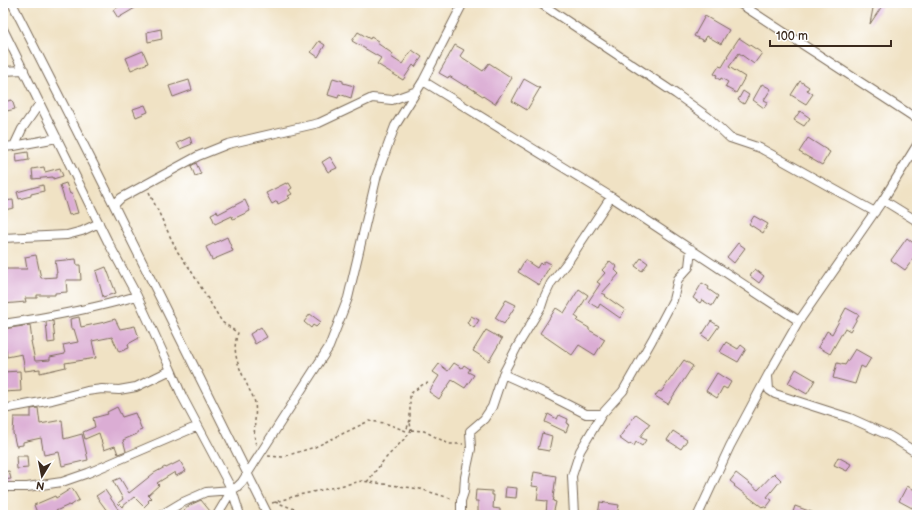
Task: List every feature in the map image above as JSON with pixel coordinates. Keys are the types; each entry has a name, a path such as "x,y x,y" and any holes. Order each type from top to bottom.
{"street":[{"path":"12,3 268,515"},
{"path":"161,515 181,503 206,492 232,490 242,482 329,347 348,298 377,175 395,126 423,81 463,3"},
{"path":"540,3 708,117 730,138 760,148 875,212"},
{"path":"739,3 917,119"},
{"path":"3,29 99,223 137,296 182,396 232,490 240,515"},
{"path":"3,71 24,70"},
{"path":"423,81 611,196 799,321"},
{"path":"114,205 121,198 198,156 228,144 319,123 372,98 392,100 417,91"},
{"path":"14,146 22,129 40,103"},
{"path":"3,147 57,138"},
{"path":"698,515 730,446 799,321 884,200 917,145"},
{"path":"461,515 464,477 471,449 470,431 484,419 492,407 503,374 518,345 541,307 551,283 569,260 611,196"},
{"path":"884,200 917,221"},
{"path":"3,238 67,235 82,231 99,223"},
{"path":"574,515 572,476 580,451 602,414 623,391 652,340 673,300 678,279 689,267 691,250"},
{"path":"3,324 45,318 94,308 137,296"},
{"path":"3,409 52,400 87,391 102,389 119,390 136,387 171,370"},
{"path":"503,374 544,392 586,414 602,414"},
{"path":"768,375 770,390 775,394 850,418 890,436 917,454"},
{"path":"3,487 28,487 62,482 88,473 198,426"},
{"path":"217,515 232,490"}],"path":[{"path":"146,185 177,251 190,268 222,322 238,333 235,340 235,355 255,401 256,418 253,435 258,455 282,457 315,447 369,421 385,423 406,431 410,420"},
{"path":"367,482 411,430 410,394 422,385 428,383"},
{"path":"411,430 424,431 449,444 471,444"},
{"path":"264,506 299,495 362,481 420,489 461,501"},
{"path":"275,502 312,515 330,515"}],"building":[{"path":"125,3 132,3 135,8 118,18 113,10"},
{"path":"874,3 884,3 870,24"},
{"path":"705,16 729,30 721,44 707,36 704,41 694,36"},
{"path":"161,29 162,39 148,42 147,32"},
{"path":"358,32 370,39 371,37 378,41 377,43 393,54 391,57 402,64 412,50 422,57 415,67 413,65 403,80 377,64 381,58 352,41"},
{"path":"739,38 762,53 754,64 739,53 729,67 745,77 736,93 725,87 728,82 721,78 720,80 716,77 717,75 714,74 719,66 722,67 728,57 727,56"},
{"path":"319,41 325,45 318,57 311,52"},
{"path":"455,45 464,50 460,56 483,71 489,63 512,78 495,104 466,85 465,86 449,76 448,78 439,73"},
{"path":"143,51 148,63 131,70 126,58"},
{"path":"333,78 354,86 351,98 339,94 338,98 328,95"},
{"path":"524,79 540,88 527,110 512,101"},
{"path":"189,80 192,90 173,97 169,86"},
{"path":"800,81 809,87 807,90 813,94 806,104 791,95"},
{"path":"762,84 771,89 764,100 768,102 764,108 753,100"},
{"path":"743,91 749,95 744,104 738,100"},
{"path":"12,100 15,109 3,112 3,102"},
{"path":"145,105 148,112 136,117 133,109"},
{"path":"800,111 810,118 804,126 794,120"},
{"path":"190,137 192,144 180,149 177,143"},
{"path":"808,138 830,152 822,165 799,152"},
{"path":"28,152 29,160 17,162 16,154"},
{"path":"330,157 337,168 328,172 322,162"},
{"path":"196,163 201,174 195,176 191,166"},
{"path":"44,167 45,172 60,168 63,176 53,179 53,177 33,179 32,169"},
{"path":"66,183 70,194 72,193 78,213 69,215 60,185"},
{"path":"289,183 292,188 289,190 292,194 288,196 290,198 278,204 277,201 272,204 266,193"},
{"path":"43,185 44,191 19,199 17,192"},
{"path":"13,200 14,208 4,210 3,201"},
{"path":"245,200 250,211 233,219 232,216 215,224 211,214 217,211 218,214"},
{"path":"754,216 768,224 763,233 749,224"},
{"path":"227,237 233,251 212,260 206,247"},
{"path":"907,238 917,246 917,254 905,270 891,260"},
{"path":"738,243 745,248 734,263 727,257"},
{"path":"36,255 41,278 56,277 57,273 55,261 76,259 77,265 80,265 81,280 66,280 67,292 55,293 55,295 37,295 37,298 25,298 26,302 3,304 3,269 27,269 25,257"},
{"path":"641,258 648,263 642,271 635,266"},
{"path":"525,260 537,268 540,263 542,265 545,261 551,264 539,285 518,272"},
{"path":"610,261 617,267 615,270 619,274 602,293 625,310 620,318 600,304 598,308 588,302 600,284 597,282 605,273 602,270"},
{"path":"106,267 116,293 103,297 96,271"},
{"path":"755,269 764,276 759,283 750,276"},
{"path":"702,283 709,287 708,289 718,296 712,306 702,300 700,303 693,298"},
{"path":"579,289 588,295 575,316 579,319 577,321 605,339 595,355 579,345 572,355 540,333 556,308 564,313"},
{"path":"506,300 516,305 504,324 495,318"},
{"path":"846,308 859,315 850,331 845,328 830,354 818,347 827,331 832,334"},
{"path":"310,314 321,322 316,327 313,325 311,328 304,322"},
{"path":"471,316 479,320 474,328 467,323"},
{"path":"79,317 81,327 115,319 120,329 135,326 139,338 128,344 129,348 119,352 112,337 92,341 96,358 65,363 66,367 40,373 40,369 25,371 22,354 7,357 3,329 30,325 31,341 35,361 50,360 50,357 65,354 63,345 78,342 74,329 71,329 70,319"},
{"path":"53,321 55,342 48,343 46,322"},
{"path":"711,321 719,326 709,340 702,335"},
{"path":"261,327 267,337 255,344 250,334"},
{"path":"486,330 502,339 489,361 473,351"},
{"path":"726,342 738,349 741,345 746,349 738,362 720,352"},
{"path":"855,349 871,358 865,368 861,366 855,384 833,378 837,363 845,365"},
{"path":"684,360 693,366 668,404 655,396 659,391 661,392"},
{"path":"454,363 462,368 464,365 470,369 468,372 474,375 465,388 452,380 439,399 429,392 439,376 433,372 439,364 448,371"},
{"path":"796,369 815,380 807,394 788,383"},
{"path":"20,371 21,391 3,392 3,372"},
{"path":"717,373 731,382 727,389 723,387 717,398 706,391"},
{"path":"117,407 122,417 135,413 142,430 137,432 137,434 123,440 126,451 118,454 115,446 104,450 99,433 85,439 83,432 95,427 93,418 108,414 107,412"},
{"path":"38,408 40,424 62,420 64,439 82,434 88,460 62,466 59,452 44,455 41,438 23,442 23,445 16,446 13,433 14,417 31,417 31,409"},
{"path":"548,414 557,419 559,415 568,419 567,423 569,424 566,432 545,422"},
{"path":"636,414 650,424 640,437 646,440 642,446 636,442 634,446 630,443 629,445 619,438"},
{"path":"673,431 687,440 681,449 667,440"},
{"path":"542,433 552,436 549,451 538,449"},
{"path":"16,456 27,456 28,468 17,469"},
{"path":"838,457 851,464 847,471 834,465"},
{"path":"180,461 186,471 176,476 175,472 157,483 159,485 148,495 151,498 144,507 134,497 122,507 118,503 123,499 113,481 120,478 129,493 154,473"},
{"path":"9,471 11,479 3,480 3,472"},
{"path":"534,472 556,476 553,501 556,502 553,515 546,515 547,501 537,500 539,487 532,486"},
{"path":"736,473 758,490 774,473 781,480 767,497 772,500 766,508 763,506 762,507 734,486 735,485 730,481"},
{"path":"907,486 917,491 917,504 915,503 912,508 899,501"},
{"path":"506,487 517,488 516,498 505,497"},
{"path":"72,488 79,500 70,506 69,505 47,515 38,515 34,505 55,496 56,498"},
{"path":"105,490 122,515 110,515 96,496"},
{"path":"476,490 492,491 492,495 494,495 493,508 500,509 500,515 478,515 478,501 475,501"},
{"path":"201,500 210,511 204,515 178,515 190,505"},
{"path":"600,502 619,505 617,515 598,515"},
{"path":"795,506 817,514 817,515 792,515"}]}
